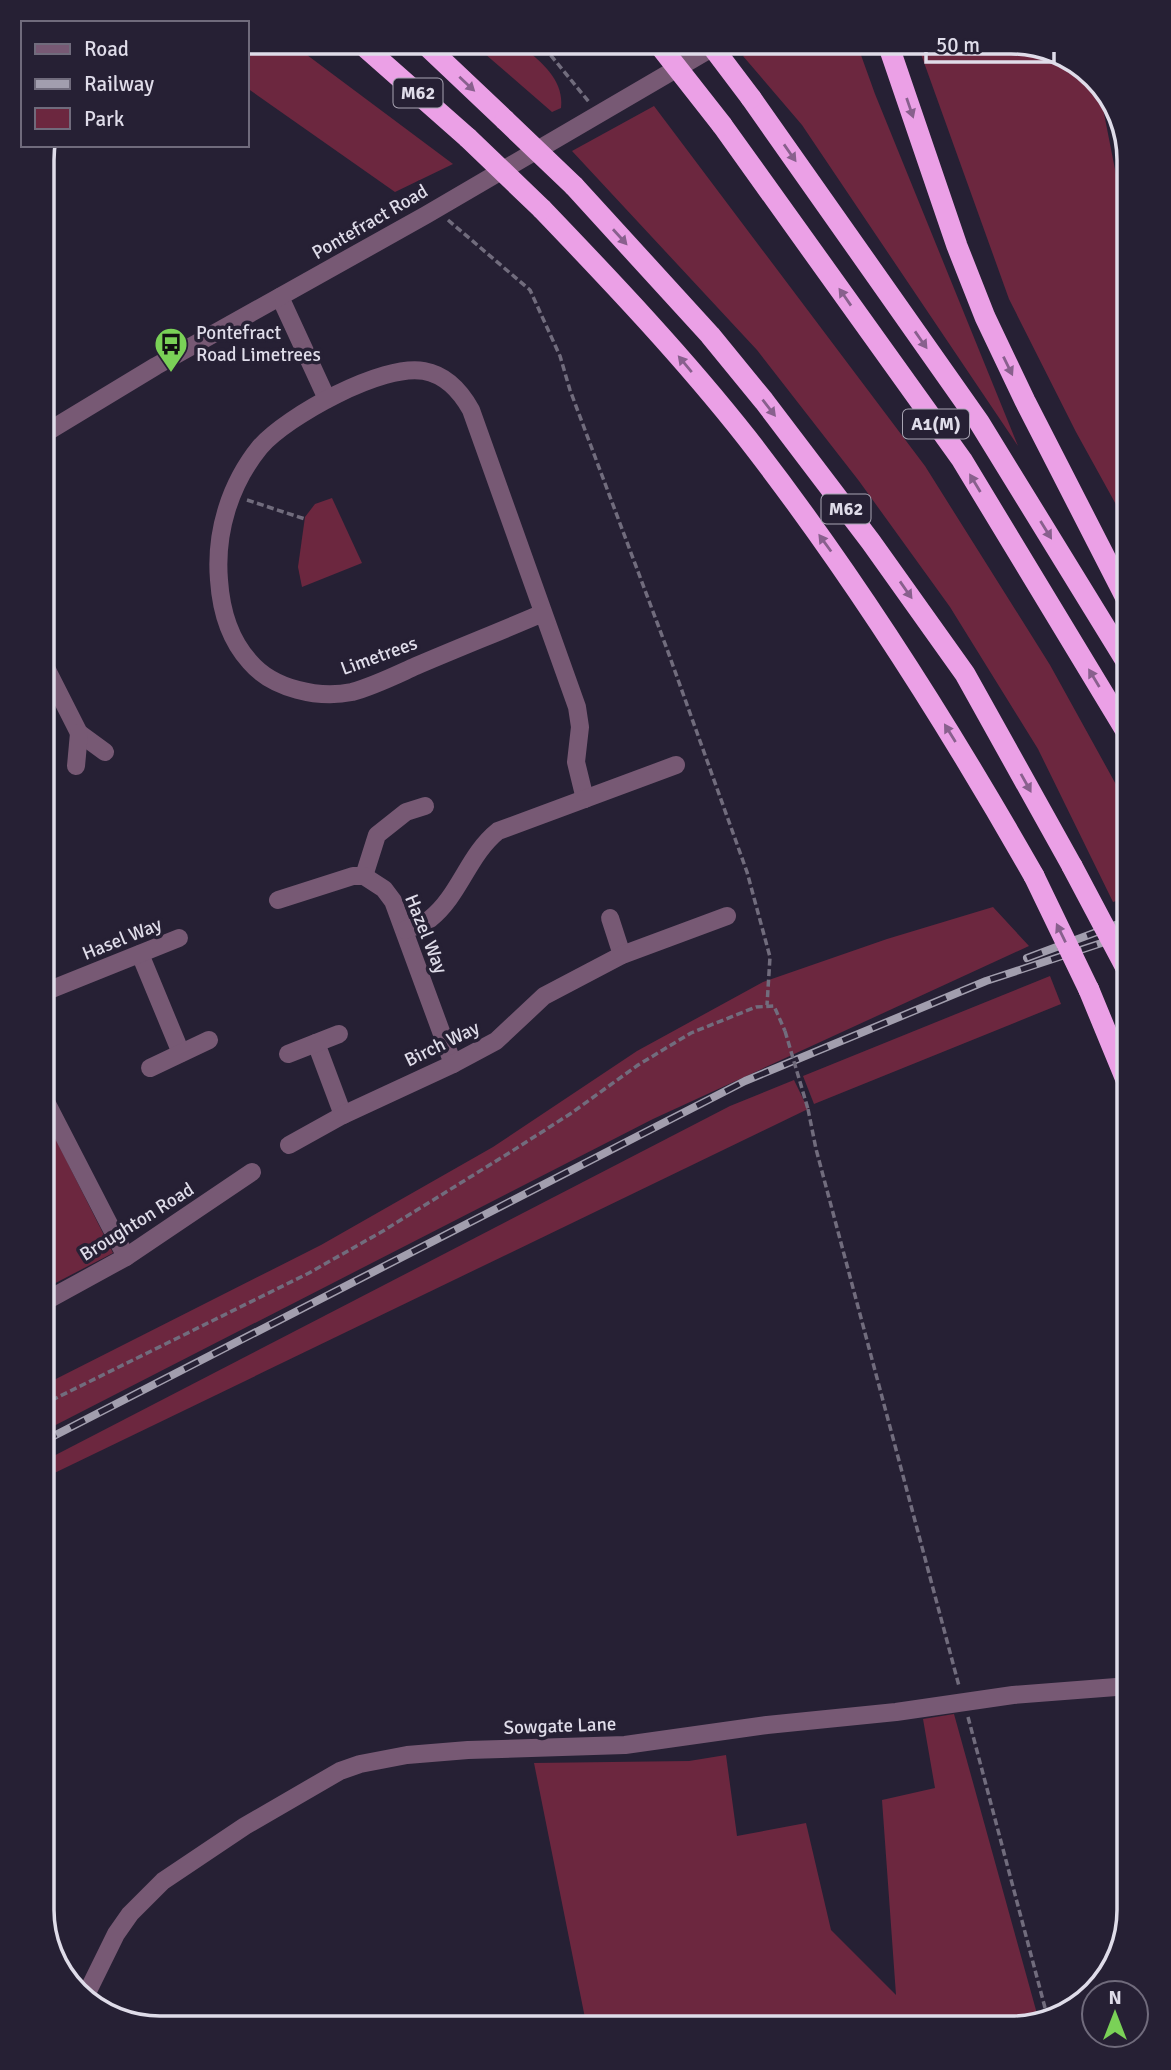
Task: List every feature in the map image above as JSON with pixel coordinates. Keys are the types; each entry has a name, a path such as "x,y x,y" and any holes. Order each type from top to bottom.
{"highway":[{"name":"M62","path":"373,54 468,138 542,209 678,355 746,438 827,545 890,637 968,761 1034,876 1089,990 1117,1058"},
{"name":"M62","path":"435,54 574,186 710,335 764,401 871,542 965,674 1117,952"},
{"name":"A1(M)","path":"666,54 722,125 961,460 1117,716"},
{"name":"A1(M)","path":"717,54 751,98 979,422 1117,646"},
{"path":"891,54 957,246 985,317 1117,580"}],"street":[{"name":"Pontefract Road","path":"54,428 156,366 437,209 701,54"},
{"path":"280,297 327,399"},
{"name":"Limetrees","path":"543,613 351,692 312,693 286,686 254,667 240,651 225,616 217,556 232,495 249,463 270,438 298,414 327,399 387,375 408,370 426,371 462,393 471,410 577,707 580,727 576,762 585,799"},
{"path":"54,684 79,733 105,752"},
{"path":"76,766 79,733"},
{"path":"405,930 429,920 447,902 483,843 498,831 676,765"},
{"path":"278,900 354,876 364,876 377,835 405,812 425,806"},
{"name":"Hazel Way","path":"364,876 384,890 393,901 453,1064"},
{"name":"Birch Way","path":"289,1146 343,1115 496,1041 544,996 622,956 727,916"},
{"path":"610,918 622,956"},
{"name":"Hasel Way","path":"54,988 179,938"},
{"path":"139,954 181,1053"},
{"path":"288,1054 340,1034"},
{"path":"150,1068 209,1040"},
{"path":"316,1044 343,1115"},
{"path":"54,1117 126,1257"},
{"name":"Broughton Road","path":"54,1296 126,1257 252,1172"},
{"name":"Sowgate Lane","path":"89,1988 116,1934 130,1914 163,1881 245,1826 340,1770 377,1759 468,1750 625,1745 767,1724 896,1712 963,1701 1117,1687"}],"path":[{"path":"550,54 598,114"},
{"path":"437,209 530,290 560,356 570,390 747,872 770,957 767,1005"},
{"path":"232,495 305,519"},
{"path":"54,1399 309,1273 383,1231 570,1114 691,1033 741,1013 767,1005 774,1006 785,1031 808,1109 816,1149 1045,2009"}],"green space":[{"path":"248,54 306,54 453,164 395,192 248,89"},
{"path":"485,54 531,54 545,66 556,81 561,98 561,108 552,112"},
{"path":"861,54 1018,446 802,125 743,56"},
{"path":"921,54 1017,54 1045,60 1070,72 1081,81 1103,108 1117,180 1117,506 1009,299"},
{"path":"654,106 925,466 1050,665 1117,786 1117,901 1113,902 1038,749 950,607 859,481 757,350 572,151"},
{"path":"332,498 362,563 302,587 298,567 305,517 315,504"},
{"path":"993,907 1029,946 653,1119 54,1426 54,1380 321,1245 493,1147 637,1051 763,982 887,939"},
{"path":"1050,976 1061,1004 814,1104 803,1076"},
{"path":"794,1080 808,1109 54,1473 54,1456 730,1106"},
{"path":"54,1136 113,1253 54,1284"},
{"path":"954,1714 1037,2012 1010,2016 585,2016 534,1763 689,1761 726,1755 737,1836 806,1823 831,1930 896,1995 882,1800 935,1788 923,1719"}],"railway":[{"path":"1027,958 1117,924"},
{"path":"54,1436 745,1081 986,981 1117,938"}],"place":[{"name":"Pontefract Road Limetrees","path":"171,374"}]}
